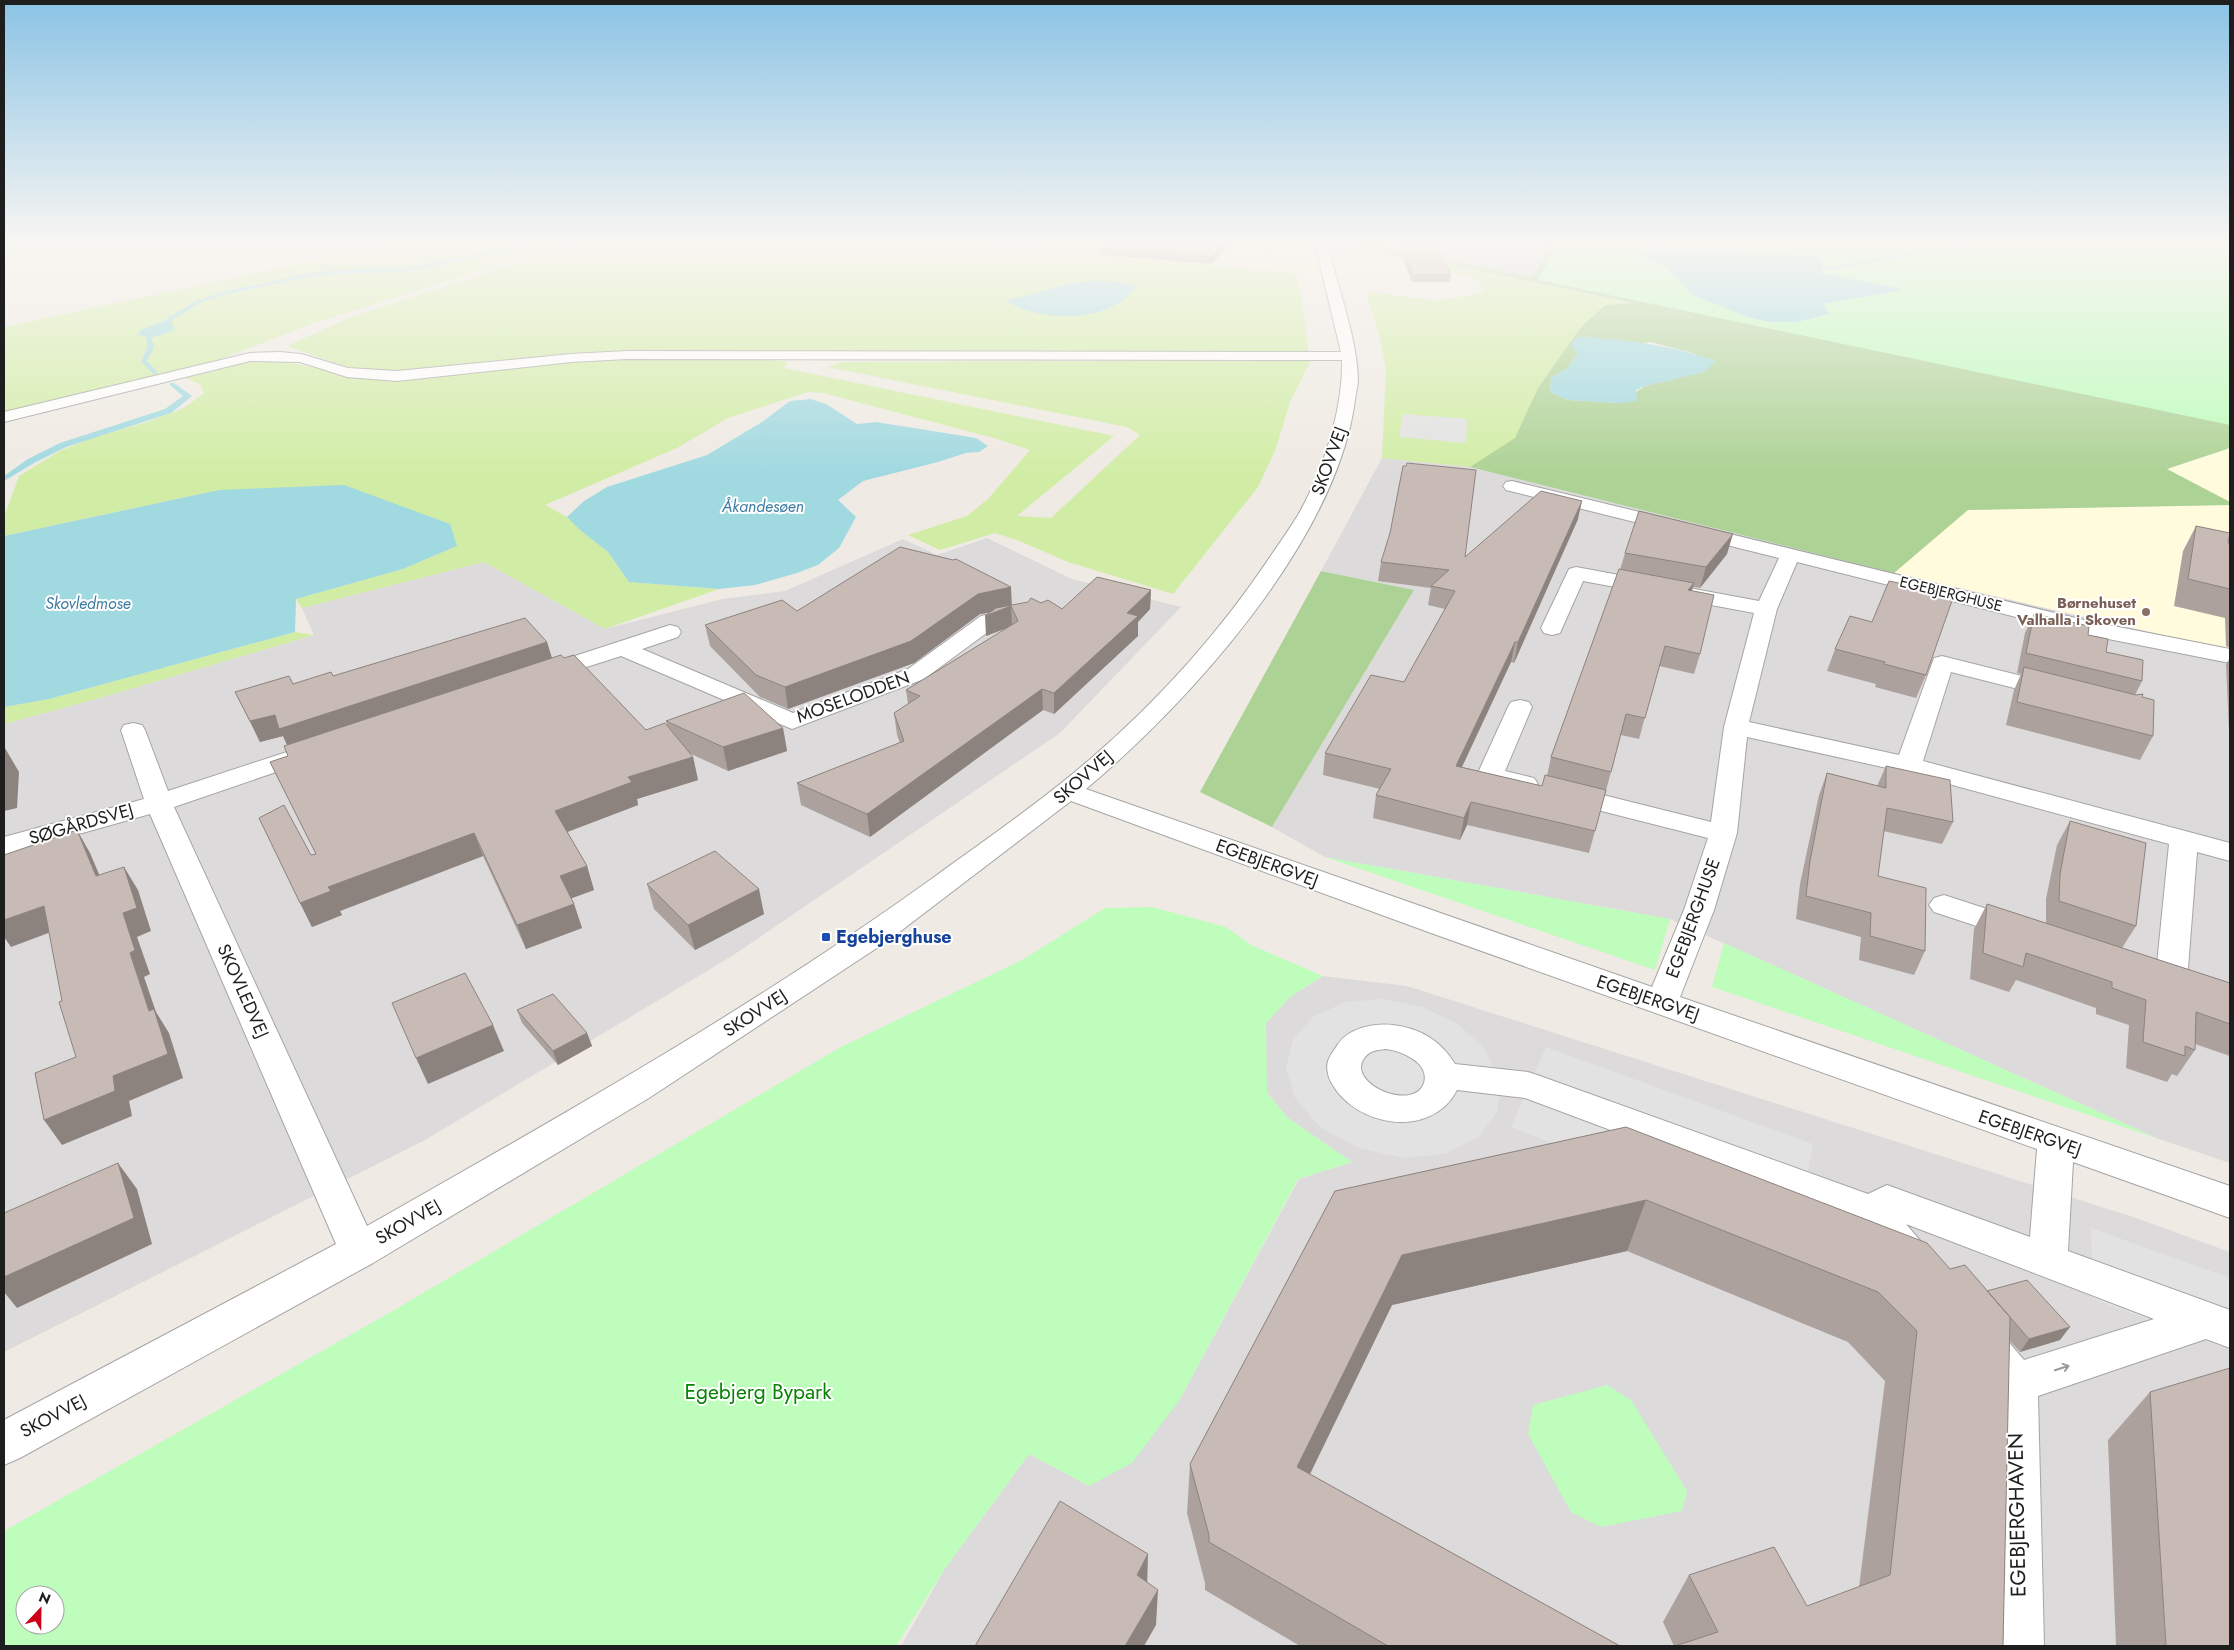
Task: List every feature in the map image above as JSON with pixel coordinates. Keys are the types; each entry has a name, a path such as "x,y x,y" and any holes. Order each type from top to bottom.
{"street":[{"name":"SKOVVEJ","path":"4,1443 358,1251 637,1089 878,933 1068,791 1155,713 1202,661 1255,596 1309,513 1333,457 1346,409 1350,382 1349,356 1340,321"},
{"path":"4,417 250,357 280,356 301,358 347,372 397,376 431,374 571,358 627,355 1349,356"},
{"name":"EGEBJERGHUSE","path":"1512,486 2088,628 2230,656"},
{"name":"EGEBJERGHUSE","path":"1662,1002 1699,910 1723,833 1736,727 1766,609 1790,555"},
{"path":"1552,628 1576,573 1766,609"},
{"name":"MOSELODDEN","path":"622,648 792,722 916,674 990,622 1020,615"},
{"path":"528,679 670,632"},
{"path":"1910,766 1942,663 2076,697"},
{"name":"EGEBJERGHUSE","path":"1520,707 1490,775 1723,833"},
{"path":"1736,727 1910,766 2184,838 2230,852"},
{"name":"SKOVLEDVEJ","path":"133,730 159,803 358,1251"},
{"path":"159,803 329,746"},
{"name":"EGEBJERGVEJ","path":"1068,791 1442,926 2230,1202"},
{"name":"SØGÅRDSVEJ","path":"4,846 159,803"},
{"path":"2124,965 2171,981 2184,838"},
{"path":"1944,905 2038,937"},
{"path":"1442,1076 1528,1085 1872,1212 1933,1285"},
{"path":"2048,1262 2056,1142"},
{"path":"1872,1212 1887,1201 2218,1324"},
{"path":"1959,1315 2016,1383 2218,1324"},
{"name":"EGEBJERGHAVEN","path":"2016,1383 2019,1646"}],"shaded area":[{"path":"1403,414 1467,419 1466,443 1399,437"},
{"path":"2230,448 2230,502 2166,469"},
{"path":"1382,458 1470,467 1894,573 2230,651 2230,1163 2159,1139 1670,919 1325,857 1272,827 1414,590 1321,571"},
{"name":"Børnehuset Valhalla i Skoven","path":"2230,505 2230,650 1894,573 1967,510"},
{"path":"987,538 1072,579 1181,607 1060,733 732,956 425,1140 4,1352 4,724 107,696 314,635 302,608 484,562 605,629 722,599 785,591 903,539 937,555"},
{"path":"1323,976 1407,986 2133,1217 2230,1252 2230,1646 901,1646 944,1570 1029,1454 1089,1486 1179,1401 1299,1179 1352,1162 1288,1118 1267,1093 1266,1023 1290,997"},
{"path":"1383,999 1423,1007 1458,1024 1485,1049 1499,1079 1498,1110 1479,1137 1445,1154 1403,1158 1359,1148 1320,1127 1295,1098 1286,1068 1293,1039 1314,1016 1346,1002"},
{"path":"1546,1047 1813,1144 1795,1240 1511,1127"},
{"path":"2091,1228 2230,1278 2230,1350 2093,1299"}],"green space":[{"path":"32,321 320,321 218,360 4,413 4,327"},
{"path":"342,321 1304,321 1309,353 633,351 436,371 386,372 361,370 287,346"},
{"path":"1375,321 1588,321 1581,327 1538,388 1515,439 1470,467 1382,458 1386,369"},
{"path":"1588,321 2230,321 2230,448 2167,469 2230,502 2230,505 1968,510 1894,573 1470,467 1515,438 1538,388 1581,327","holes":["1650,342 1696,354 1674,379 1645,386 1620,403 1568,400 1550,392 1551,378 1567,369 1578,354"]},
{"path":"1734,321 2230,321 2230,425"},
{"path":"641,358 762,359 788,362 784,368 1114,436 1017,516 1051,518 1140,435 1127,427 828,367 841,362 1311,360 1290,402 1276,448 1258,487 1173,594 1068,562 1017,540 995,533 940,550 908,535 967,516 988,499 1030,450 994,438 823,393 808,392 728,418 677,448 545,505 567,517 581,531 608,552 629,582 719,589 605,629 484,562 302,608 296,599 403,569 457,546 219,490 4,536 4,517 19,476 60,451 89,439 147,422 184,408 204,393 200,384 185,378 250,361 276,360 375,380 416,379 552,362"},
{"path":"1321,571 1414,590 1272,827 1200,792"},
{"path":"295,632 314,635 107,696 4,724 4,707 49,699"},
{"path":"1325,857 1670,919 1655,970"},
{"name":"Egebjerg Bypark","path":"1152,907 1226,927 1251,945 1323,976 1290,997 1266,1023 1267,1093 1288,1118 1352,1162 1298,1179 1179,1401 1132,1463 1089,1486 1029,1454 944,1570 896,1646 4,1646 4,1531 396,1309 841,1047 1024,959 1105,908"},
{"path":"1724,943 2159,1139 1712,987"},
{"path":"1607,1385 1631,1400 1687,1491 1682,1511 1601,1527 1571,1512 1528,1434 1533,1405"}],"water":[{"path":"164,321 172,321 174,330 156,336 147,336 138,335 141,330"},
{"path":"1765,321 1801,321 1797,322"},
{"path":"1582,337 1650,344 1699,355 1716,361 1704,372 1645,386 1636,390 1637,401 1620,403 1568,400 1550,392 1551,378 1567,369 1578,354 1571,344 1575,339"},
{"name":"Åkandesøen","path":"811,399 826,404 857,424 876,422 976,438 988,446 979,452 966,453 863,481 838,500 856,517 839,548 818,565 755,585 719,589 629,582 608,552 581,531 567,517 584,501 607,487 707,455 762,422 790,401"},
{"name":"Skovledmose","path":"344,485 450,524 457,546 403,569 296,599 295,632 49,699 4,707 4,536 219,490"}],"building":[{"path":"1407,463 1476,470 1465,557 1541,491 1582,501 1518,642 1515,642 1456,766 1542,786 1545,775 1606,790 1595,831 1471,802 1464,818 1376,795 1391,769 1325,753 1371,675 1404,682 1455,591 1431,586 1449,570 1381,562 1390,533 1403,466 1406,466"},
{"path":"1639,511 1733,534 1706,567 1625,553"},
{"path":"2196,526 2230,533 2228,543 2230,544 2230,589 2188,579"},
{"path":"900,547 953,560 956,559 1011,587 978,594 911,641 785,687 756,675 705,625 782,600 797,611"},
{"path":"1619,569 1694,583 1688,590 1714,595 1700,654 1665,646 1645,718 1626,714 1611,772 1551,757"},
{"path":"1097,577 1151,590 1127,613 1138,616 1054,693 1042,689 867,814 797,783 904,741 894,713 920,696 906,690 1018,621 1011,606 985,616 996,608 1028,602 1031,598 1041,603 1048,600 1062,609"},
{"path":"1889,581 1954,595 1926,675 1835,649 1850,616 1872,622"},
{"path":"2034,614 2089,626 2088,635 2108,639 2106,652 2143,660 2142,681 2026,653"},
{"path":"525,618 547,642 279,729 275,715 250,721 235,692 289,676 293,684 331,672 333,676"},
{"path":"561,655 564,658 574,655 646,730 665,723 693,757 628,777 632,782 555,811 587,866 560,876 574,904 517,925 474,833 328,887 331,891 300,903 259,818 284,805 311,855 316,854 270,762 288,756 284,746"},
{"path":"2024,667 2136,695 2143,694 2142,697 2154,700 2153,736 2017,702"},
{"path":"744,693 783,728 723,747 666,721"},
{"path":"1886,766 1950,780 1953,822 1887,808 1878,876 1926,888 1925,951 1870,936 1871,913 1806,896 1810,861 1827,773 1886,788"},
{"path":"2070,821 2146,843 2136,926 2059,901 2060,874"},
{"path":"77,830 96,876 124,867 137,908 123,913 135,950 130,953 149,1011 154,1009 168,1054 113,1076 115,1091 44,1120 35,1073 76,1057 59,1002 62,1001 44,906 4,920 4,855"},
{"path":"715,851 759,889 688,925 647,884"},
{"path":"1987,904 2230,983 2230,1024 2196,1012 2195,1050 2185,1046 2185,1056 2143,1042 2146,1000 2112,988 2112,982 2026,953 2023,967 1983,953"},
{"path":"465,973 493,1025 416,1058 392,1003"},
{"path":"553,994 587,1033 553,1051 517,1010"},
{"path":"1626,1127 1927,1243 1950,1269 1965,1265 2010,1317 2003,1646 1675,1646 1718,1632 1689,1575 1774,1547 1807,1606 1890,1575 1917,1331 1878,1292 1646,1200 1402,1255 1297,1467 1620,1646 1388,1646 1209,1542 1209,1535 1190,1464 1335,1191"},
{"path":"118,1163 134,1218 4,1277 4,1213"},
{"path":"2027,1280 2070,1327 2029,1339 1987,1291"},
{"path":"2230,1368 2230,1646 2166,1646 2150,1392"},
{"path":"1060,1501 1148,1554 1137,1575 1158,1590 1125,1646 975,1646"}],"waterway":[{"path":"155,373 144,361 151,347 148,338 169,321"},
{"path":"4,479 31,461 63,445 168,411 188,396 172,384"}],"place":[{"name":"Børnehuset Valhalla i Skoven","path":"2146,612"},
{"name":"Egebjerghuse","path":"826,937"}]}
